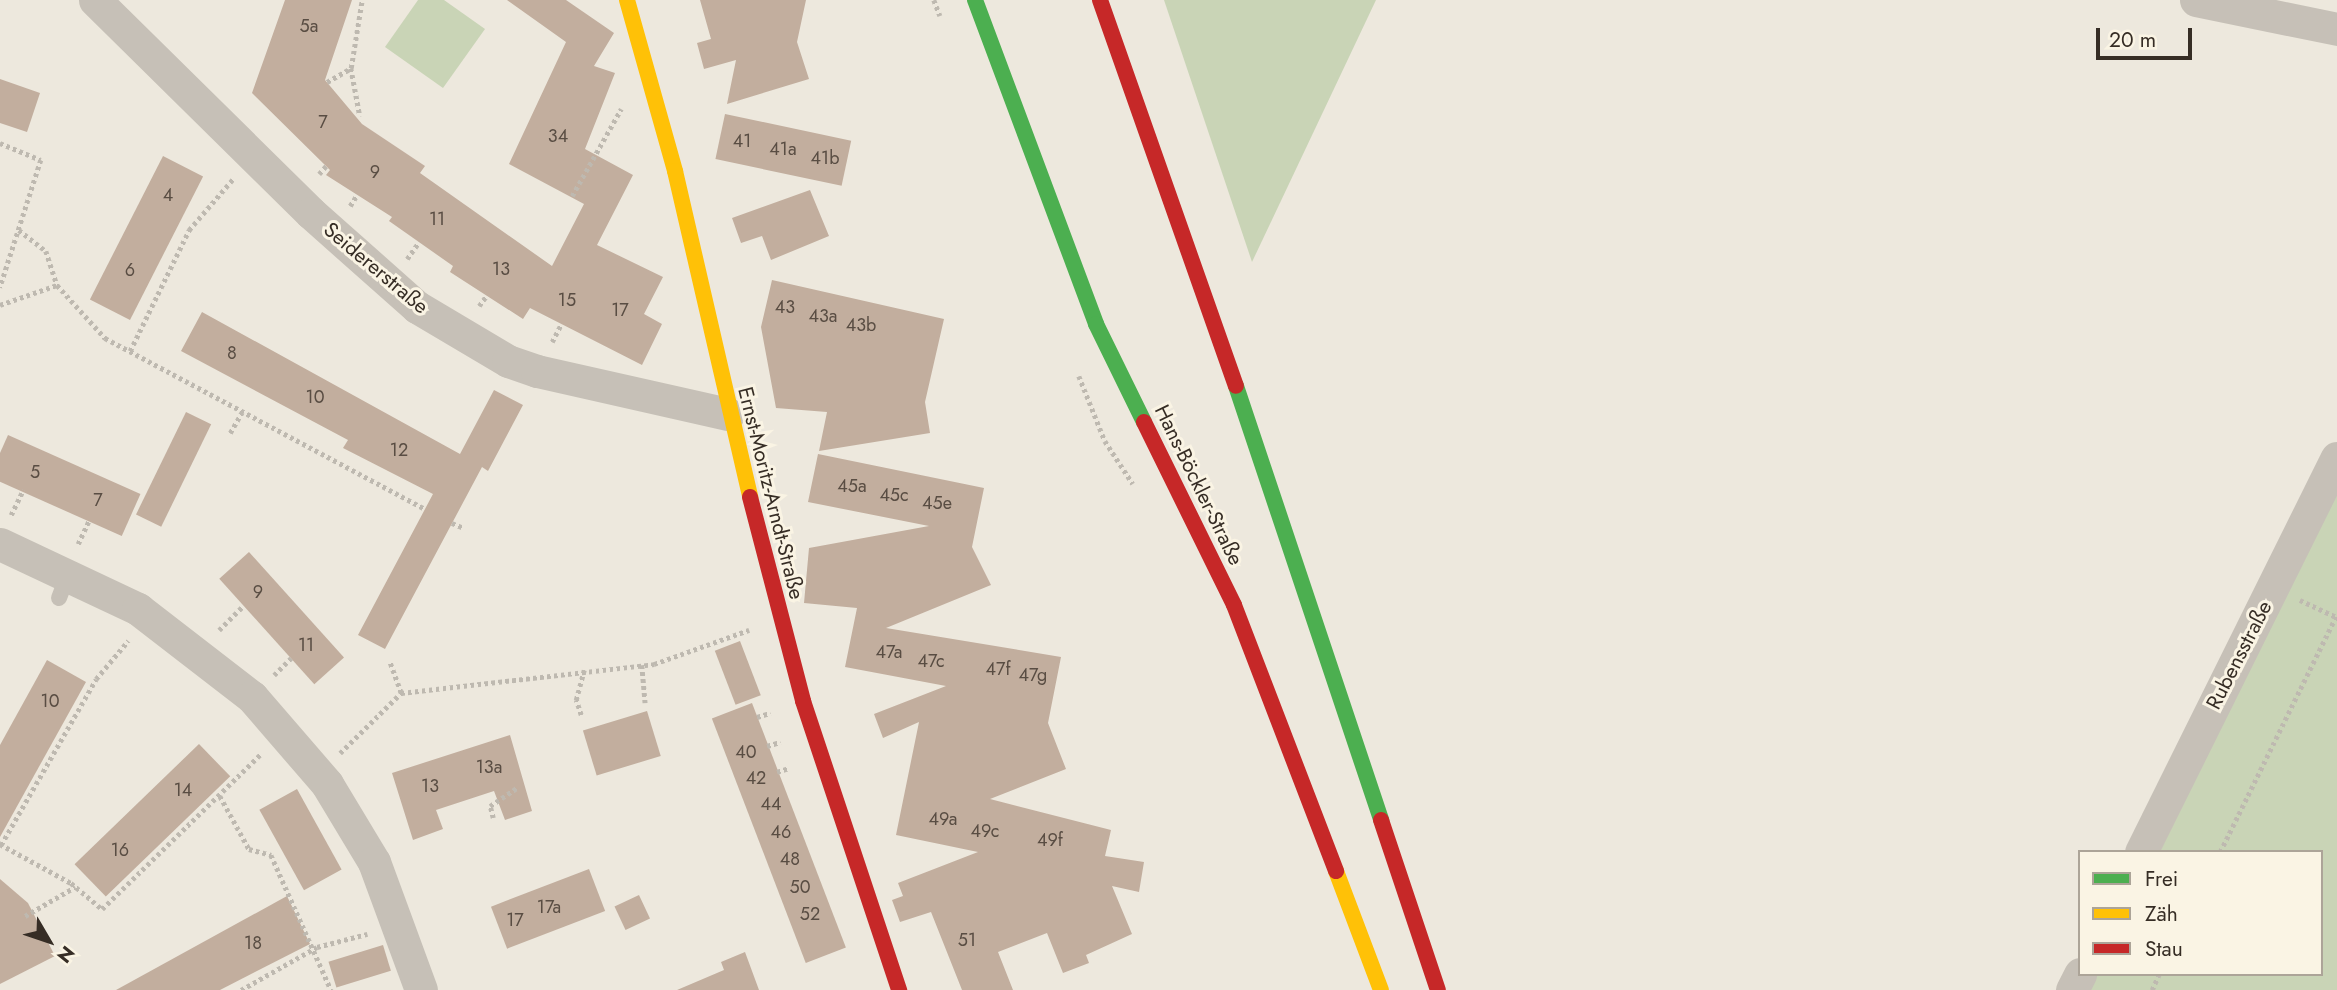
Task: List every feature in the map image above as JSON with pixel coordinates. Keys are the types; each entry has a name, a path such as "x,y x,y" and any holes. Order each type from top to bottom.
{"main road":[{"name":"Ernst-Moritz-Arndt-Straße","path":"627,0 676,171 728,414 781,618 846,844 900,990"},
{"name":"Hans-Böckler-Straße","path":"975,0 1096,324 1234,605 1381,990"},
{"path":"1100,0 1252,430 1438,990"}],"street":[{"name":"Seidererstraße","path":"95,0 366,265 417,307 497,355 553,376 728,414"},
{"path":"2218,2 2337,29"},
{"name":"Rubensstraße","path":"2142,850 2337,458"},
{"path":"0,544 64,587 149,617 200,669 283,733 327,784 374,862 401,925 421,990"}],"path":[{"path":"360,116 351,68 362,0"},
{"path":"327,82 351,68"},
{"path":"572,196 625,105"},
{"path":"0,143 41,160 0,288"},
{"path":"130,351 189,230 256,157"},
{"path":"19,230 46,251 57,285 80,316 130,351 425,509"},
{"path":"0,304 57,285"},
{"path":"230,433 242,412"},
{"path":"452,523 464,528"},
{"path":"2221,850 2337,614"},
{"path":"149,617 96,679 1,844 75,887 102,909 283,733"},
{"path":"346,764 340,752 401,693 642,665 781,618"},
{"path":"390,663 401,693"},
{"path":"642,665 645,704"},
{"path":"581,715 576,700 584,670"},
{"path":"493,818 490,806 518,787"},
{"path":"220,796 249,849 271,855 317,947 331,990"},
{"path":"25,916 75,887"},
{"path":"241,990 317,947 401,925"}],"green space":[{"path":"418,0 444,0 485,29 443,88 385,47"},
{"path":"1164,0 1376,0 1252,262"},
{"path":"2337,487 2337,990 2089,990 2096,976 2323,976 2323,850 2158,850"}],"building":[{"path":"285,0 352,0 325,80 362,124 425,166 420,173 552,266 584,204 509,164 566,42 507,0 566,0 614,33 594,66 615,73 585,149 633,175 597,245 663,277 644,314 662,324 642,365 530,308 523,319 450,272 453,266 389,221 392,217 326,175 330,170 252,93"},
{"path":"700,0 806,0 797,42 809,79 727,104 736,60 704,69 697,43 711,39"},
{"path":"0,79 40,93 27,132 0,123"},
{"path":"725,114 851,141 842,186 715,159"},
{"path":"163,156 203,176 130,320 90,299"},
{"path":"810,190 829,236 771,260 762,236 741,243 732,218"},
{"path":"772,280 944,319 925,402 930,433 819,451 827,412 776,408 761,327"},
{"path":"202,312 460,454 494,390 523,405 488,471 482,467 385,649 358,635 433,494 343,448 348,440 181,351"},
{"path":"186,412 211,424 161,527 136,514"},
{"path":"8,435 140,494 122,536 0,482 0,453"},
{"path":"818,454 984,488 972,547 991,585 886,628 1061,657 1048,723 1066,769 990,799 1111,830 1105,856 1144,862 1139,892 1112,886 1132,934 1086,955 1089,963 1063,973 1047,933 998,952 1013,990 962,990 931,912 900,922 892,900 903,896 898,883 978,852 896,835 919,722 883,738 874,714 946,686 845,667 857,608 804,603 809,548 929,526 808,502"},
{"path":"249,552 344,658 314,684 219,579"},
{"path":"740,641 761,695 736,705 715,651"},
{"path":"47,660 86,682 0,837 0,745"},
{"path":"752,703 846,948 806,963 712,718"},
{"path":"647,711 661,756 597,776 583,731"},
{"path":"510,735 532,811 505,820 494,791 436,810 443,829 413,840 392,773"},
{"path":"199,744 230,776 106,897 75,864"},
{"path":"297,789 342,869 304,890 259,810"},
{"path":"589,869 605,911 507,949 491,907"},
{"path":"0,879 28,903 55,956 0,984"},
{"path":"639,895 650,919 626,930 615,906"},
{"path":"287,896 310,944 220,990 116,990"},
{"path":"383,945 391,971 336,987 328,962"},
{"path":"745,952 759,990 677,990 724,970 721,962"}],"traffic: fast":[{"path":"975,0 1096,324 1144,422"},
{"path":"1236,386 1381,820"}],"traffic: slow":[{"path":"627,0 675,171 750,497"},
{"path":"1336,871 1381,990"}],"traffic: jam":[{"path":"1100,0 1236,386"},
{"path":"1144,422 1234,605 1336,871"},
{"path":"750,497 803,701 899,990"},
{"path":"1381,820 1438,990"}]}
